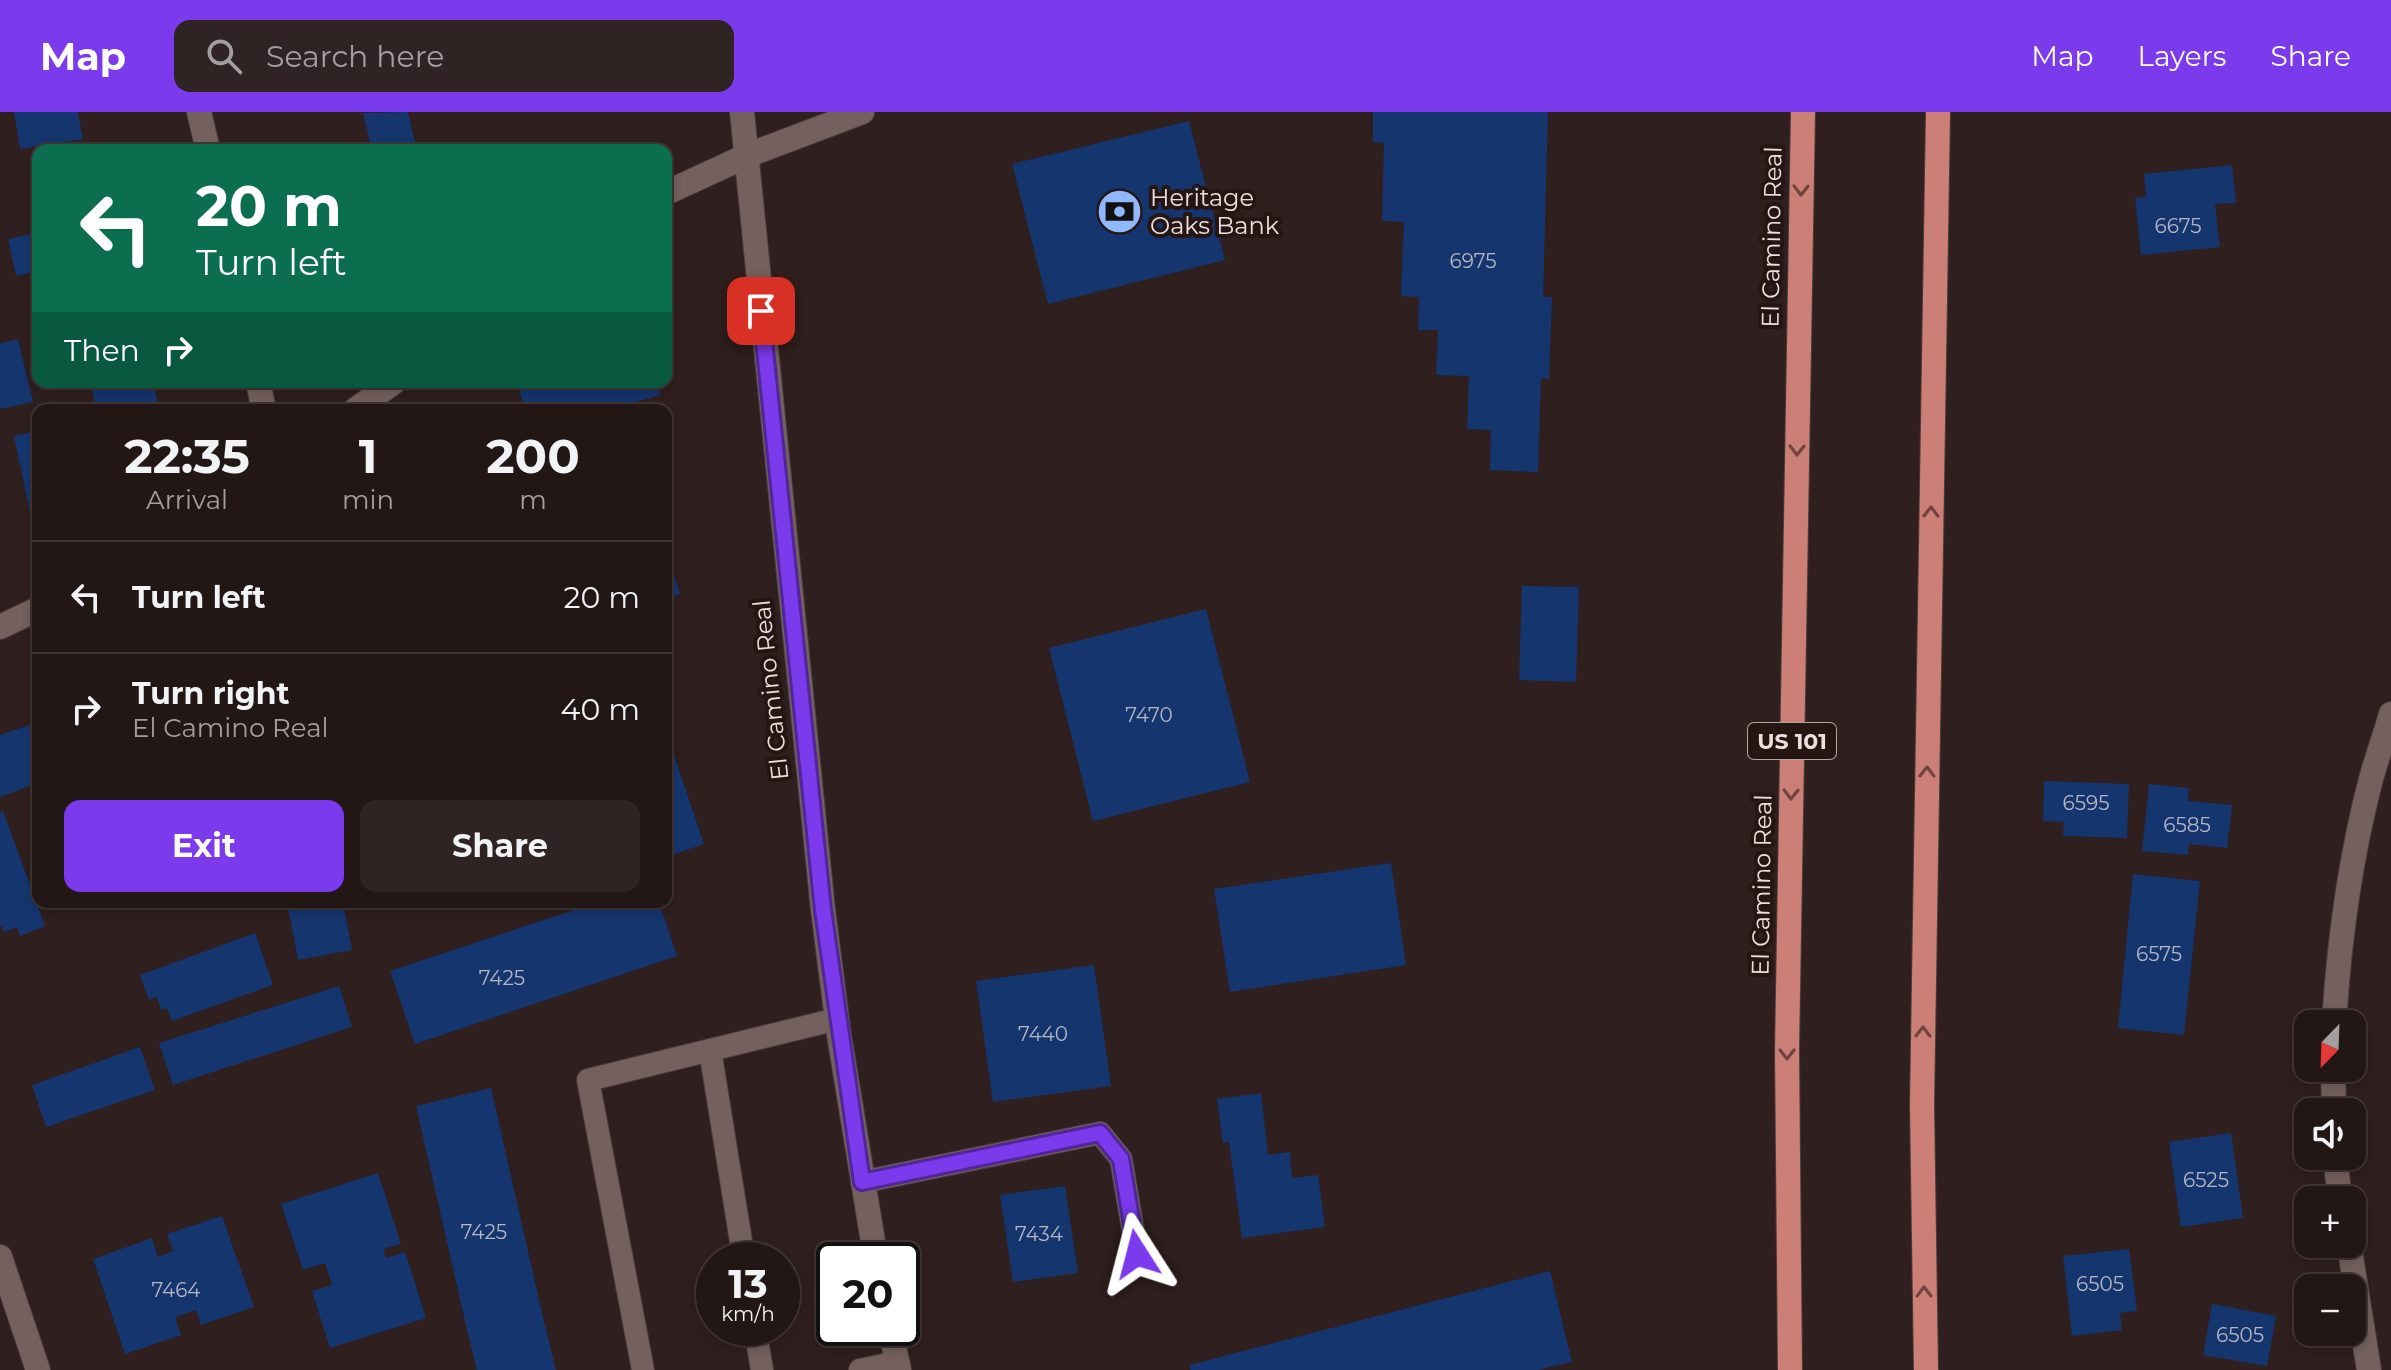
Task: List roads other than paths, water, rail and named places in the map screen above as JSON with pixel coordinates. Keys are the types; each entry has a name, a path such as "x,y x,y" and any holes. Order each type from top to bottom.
{"highway":[{"name":"El Camino Real","path":"1790,1370 1787,1050 1803,112"},
{"path":"1926,1370 1922,1105 1938,112"}],"main road":[{"path":"199,112 207,144"},
{"name":"El Camino Real","path":"742,112 808,779 837,1019 873,1242"},
{"path":"672,190 746,156 862,112"},
{"path":"363,404 386,388"},
{"path":"0,627 32,612"},
{"path":"2335,1010 2337,967 2350,873 2371,779 2390,722"},
{"path":"0,1257 38,1370"},
{"path":"2351,1258 2369,1370"},
{"path":"894,1346 898,1366"}],"lane":[{"path":"643,1370 588,1080 837,1019"},
{"path":"710,1050 741,1242"},
{"path":"862,1182 1100,1133 1121,1159 1137,1254"},
{"path":"758,1346 762,1370"},
{"path":"860,1370 898,1366"}],"place":[{"name":"Heritage Oaks Bank","path":"1119,212"}]}
